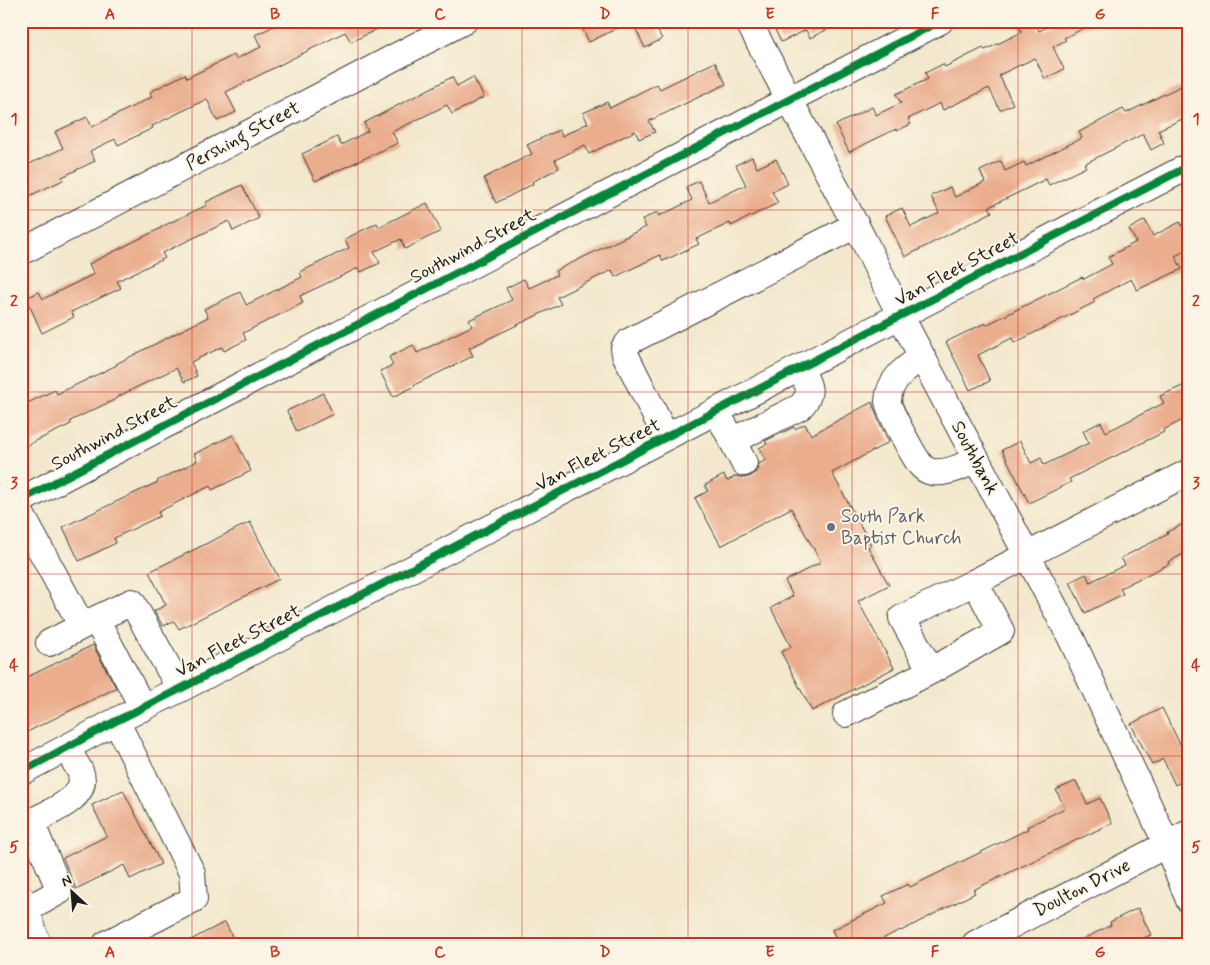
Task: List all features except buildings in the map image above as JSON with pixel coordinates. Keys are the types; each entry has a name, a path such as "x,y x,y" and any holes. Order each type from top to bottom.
{"main road":[{"path":"24,904 37,944"}],"street":[{"name":"Pershing Street","path":"21,252 464,21"},
{"name":"Southbank","path":"748,21 856,225 870,278 901,317 1178,839 1189,900"},
{"name":"Southwind Street","path":"21,500 940,21"},
{"name":"Van Fleet Street","path":"21,772 116,721 901,317 1189,166"},
{"path":"666,438 625,354 624,348 630,341 856,225"},
{"path":"922,357 900,372 892,384 888,403 894,417 920,465 930,471 944,472 976,460"},
{"path":"716,412 738,452 806,401 810,392 800,368"},
{"path":"931,670 902,618 1189,472"},
{"path":"21,514 143,708"},
{"path":"846,714 1001,632 975,582"},
{"path":"49,643 132,602 180,689"},
{"path":"106,944 194,899 192,873 116,721"},
{"path":"24,904 60,891 31,822 74,799 82,786 80,773 66,748"},
{"name":"Doulton Drive","path":"975,944 1178,839"}],"cycle path":[{"path":"21,500 940,21"},
{"path":"21,772 116,721 1189,166"}],"place":[{"name":"South Park Baptist Church","path":"831,527"}]}
